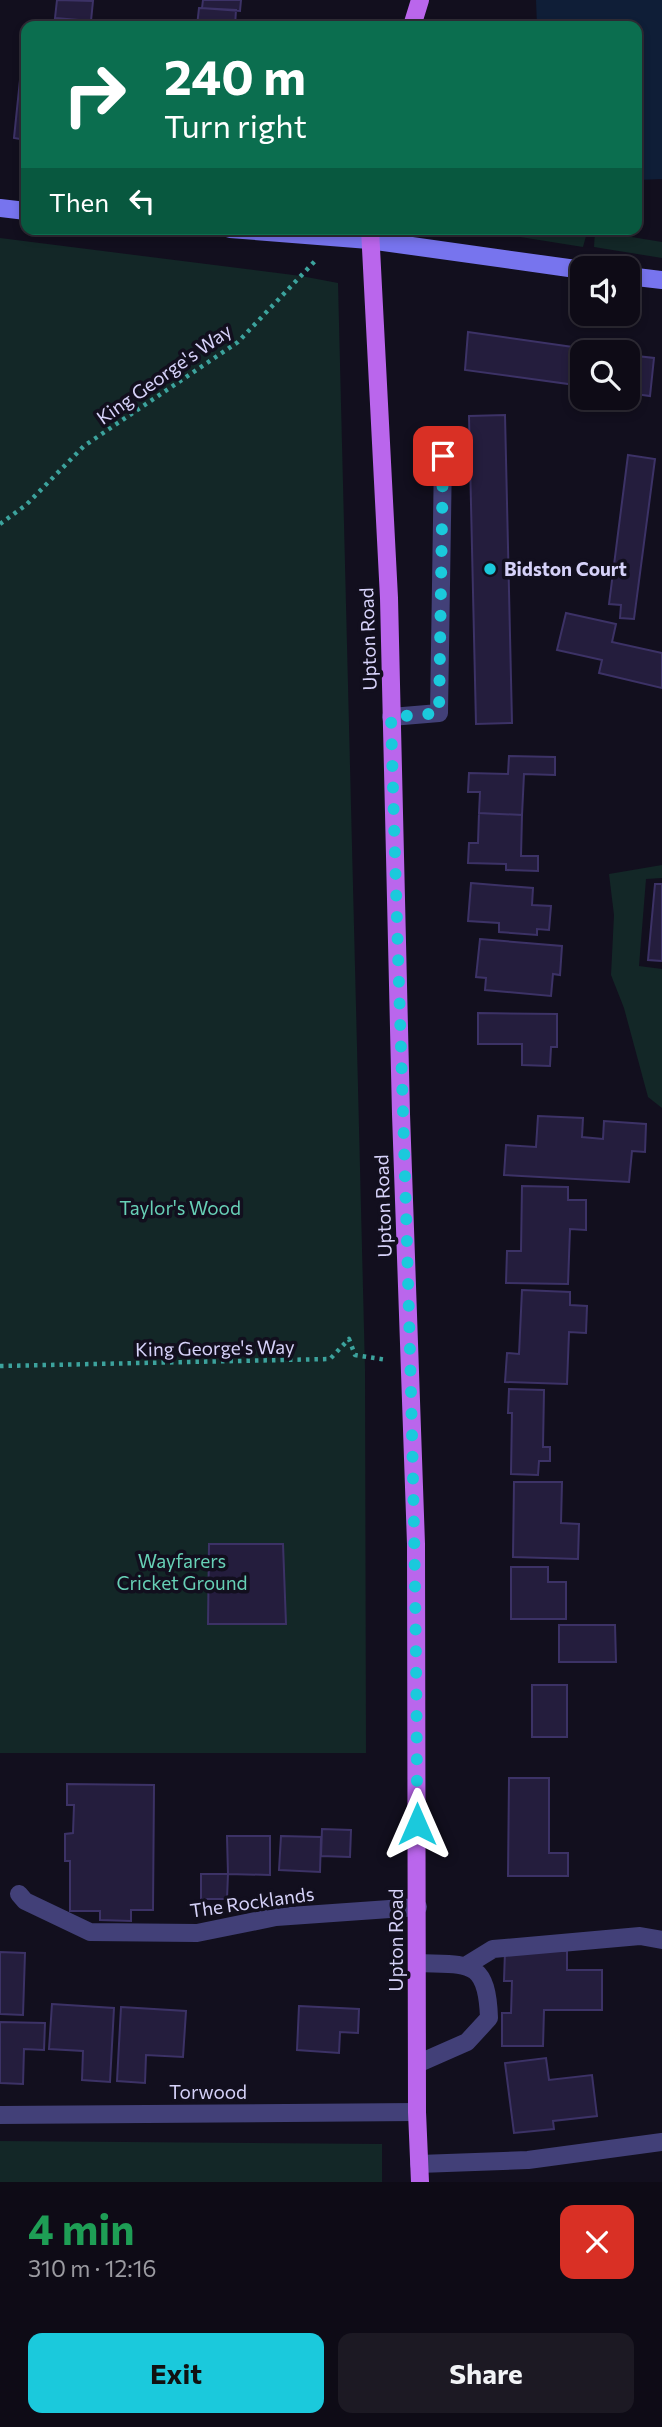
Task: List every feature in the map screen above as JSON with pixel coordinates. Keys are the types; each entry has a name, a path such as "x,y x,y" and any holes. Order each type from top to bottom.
{"main road":[{"path":"414,21 420,0"},
{"path":"0,208 21,210"},
{"path":"294,235 336,239 369,235 570,268"},
{"name":"Upton Road","path":"369,235 389,598 416,1544 419,2173"},
{"path":"640,277 662,280"}],"street":[{"path":"391,717 439,713 443,456"},
{"name":"The Rocklands","path":"19,1894 25,1901 90,1932 197,1933 276,1917 418,1908"},
{"path":"467,1965 493,1949 640,1936 662,1940"},
{"path":"417,2064 467,2042 489,2018 488,1991 482,1976 467,1965 418,1963"},
{"name":"Torwood","path":"0,2115 417,2112"},
{"path":"419,2173 662,2142"}],"path":[{"name":"King George's Way","path":"0,524 26,505 84,446 238,342 336,239"},
{"name":"King George's Way","path":"0,1366 330,1359 349,1339 355,1355 409,1363"}],"green space":[{"path":"508,235 586,236 583,247"},
{"path":"595,235 619,235 662,242 662,258 594,247"},
{"name":"Taylor's Wood","path":"0,238 338,283 365,1369 366,1753 0,1753"},
{"path":"662,865 662,878 646,879 639,966 662,969 662,1108 648,1097 624,1008 611,975 614,915 609,874"},
{"path":"0,2141 382,2144 382,2182 0,2182"}],"water":[{"path":"536,0 662,0 662,179 642,180 642,21 537,21"}],"building":[{"path":"57,0 93,1 91,21 55,18"},
{"path":"203,0 241,0 240,11 202,8"},
{"path":"199,8 236,10 235,21 198,21"},
{"path":"20,80 21,139 14,138"},
{"path":"468,332 570,347 570,384 465,370"},
{"path":"640,356 654,358 650,396 640,395"},
{"name":"Bidston Court","path":"505,415 512,723 476,724 469,416"},
{"path":"628,455 655,459 634,619 620,618 621,605 609,604"},
{"path":"566,613 616,624 612,642 662,653 662,688 599,673 602,660 557,650"},
{"path":"509,756 555,757 555,775 524,774 522,815 479,813 480,792 468,792 469,773 508,774"},
{"path":"479,813 522,815 521,856 538,856 538,871 506,870 506,864 468,863 469,843 478,843"},
{"path":"471,883 533,888 532,905 551,906 549,930 537,929 537,935 499,932 499,923 468,921"},
{"path":"655,884 662,884 662,961 648,960"},
{"path":"480,939 562,946 560,975 553,974 551,996 485,990 486,978 476,977"},
{"path":"478,1013 557,1014 557,1047 551,1047 550,1066 522,1065 522,1044 478,1044"},
{"path":"538,1116 583,1118 582,1137 603,1139 604,1121 646,1124 645,1152 632,1151 629,1182 504,1175 506,1145 536,1147"},
{"path":"522,1186 568,1187 568,1200 586,1200 586,1230 570,1229 568,1284 506,1283 507,1251 521,1251"},
{"path":"522,1290 570,1292 570,1305 587,1306 586,1333 569,1332 567,1384 505,1382 507,1353 519,1354"},
{"path":"509,1389 544,1390 543,1447 550,1447 550,1461 539,1461 538,1475 511,1474 512,1413 508,1413"},
{"path":"514,1482 562,1482 561,1523 579,1524 578,1559 513,1557"},
{"path":"209,1544 283,1544 286,1624 208,1624"},
{"path":"511,1567 548,1567 548,1582 566,1582 566,1619 511,1619"},
{"path":"559,1625 615,1625 616,1662 559,1662"},
{"path":"532,1685 567,1685 567,1737 532,1737"},
{"path":"509,1778 549,1778 549,1853 568,1853 568,1876 508,1876"},
{"path":"67,1784 154,1785 153,1910 131,1910 131,1921 100,1920 100,1911 70,1911 70,1861 65,1861 65,1834 73,1833 74,1805 67,1805"},
{"path":"322,1829 351,1830 350,1857 321,1856"},
{"path":"227,1836 270,1836 270,1875 228,1874"},
{"path":"281,1836 321,1837 320,1872 279,1870"},
{"path":"201,1874 228,1874 227,1899 201,1899"},
{"path":"505,1951 567,1951 567,1970 602,1970 602,2010 544,2010 543,2046 502,2046 502,2013 511,2013 512,1981 504,1981"},
{"path":"0,1952 25,1953 23,2015 0,2014"},
{"path":"52,2004 114,2008 110,2082 82,2080 83,2051 49,2049"},
{"path":"299,2006 359,2009 358,2033 340,2032 339,2053 297,2050"},
{"path":"121,2007 186,2011 183,2057 146,2055 145,2083 117,2081"},
{"path":"0,2022 45,2023 44,2050 24,2049 23,2084 0,2083"},
{"path":"546,2058 549,2080 592,2075 597,2116 553,2121 554,2129 514,2133 505,2063"}],"place":[{"name":"Bidston Court","path":"490,569"}],"route":[{"path":"417,1824 416,1544 391,717 439,713 443,456"}],"park label":[{"name":"Wayfarers Cricket Ground","path":"182,1572"}]}
